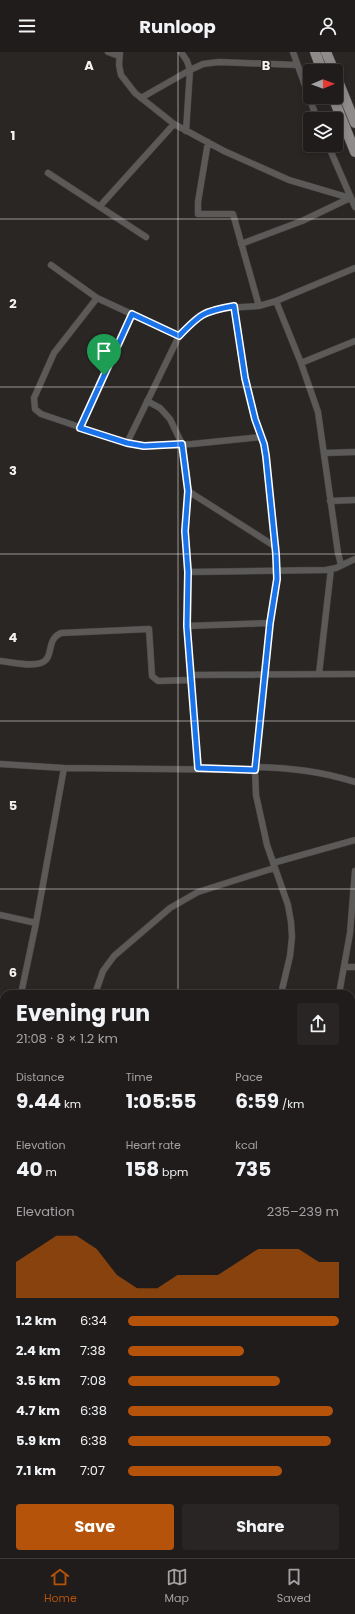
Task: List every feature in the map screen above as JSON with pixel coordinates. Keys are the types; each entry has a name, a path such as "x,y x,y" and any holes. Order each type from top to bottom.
{"main road":[{"path":"314,52 319,64"},
{"path":"326,52 331,64"},
{"path":"343,93 355,123"},
{"path":"336,104 355,152"}],"street":[{"path":"108,52 120,54 121,75 141,98 174,124 208,142 289,180 350,198"},
{"path":"181,52 187,61 190,70 186,131"},
{"path":"293,52 314,112"},
{"path":"141,98 197,66 211,62 297,65"},
{"path":"100,206 174,124"},
{"path":"208,142 198,202 198,214 233,214 240,244 259,306"},
{"path":"331,152 355,207"},
{"path":"48,173 146,237"},
{"path":"240,244 302,221 350,198"},
{"path":"51,265 97,298 179,336"},
{"path":"127,443 179,336 199,316 210,311 234,306 259,306 276,301 355,268"},
{"path":"97,298 54,353 33,402 34,409 38,413 127,443 144,446 261,437"},
{"path":"276,301 301,363 318,412 330,501 341,565"},
{"path":"234,306 245,378 266,456 276,547 277,570 264,674 255,768 256,795 273,866 288,905 292,937 290,956 282,990"},
{"path":"80,428 132,314"},
{"path":"301,363 355,341"},
{"path":"147,402 160,408 165,413 170,419 182,444 188,491 185,531 188,572 187,626 198,768"},
{"path":"324,453 355,452"},
{"path":"188,491 276,547"},
{"path":"330,501 355,500"},
{"path":"188,572 331,569 355,559"},
{"path":"319,674 331,569"},
{"path":"187,626 270,623"},
{"path":"0,661 31,664 42,663 48,657 53,638 61,633 149,630 152,676 158,681 264,674 355,674"},
{"path":"0,764 64,768 293,768 309,770 355,782"},
{"path":"22,990 36,923 64,768"},
{"path":"97,990 104,971 114,956 170,908 198,892 355,840"},
{"path":"340,990 350,934 355,870"},
{"path":"0,915 36,923"},
{"path":"345,967 355,967"}],"route":[{"path":"234,306 245,378 266,456 277,570 255,770 198,768 187,626 188,572 185,531 188,491 182,444 144,446 127,443 80,428 104,375 132,314 179,336 199,316 210,311 234,306"}]}
